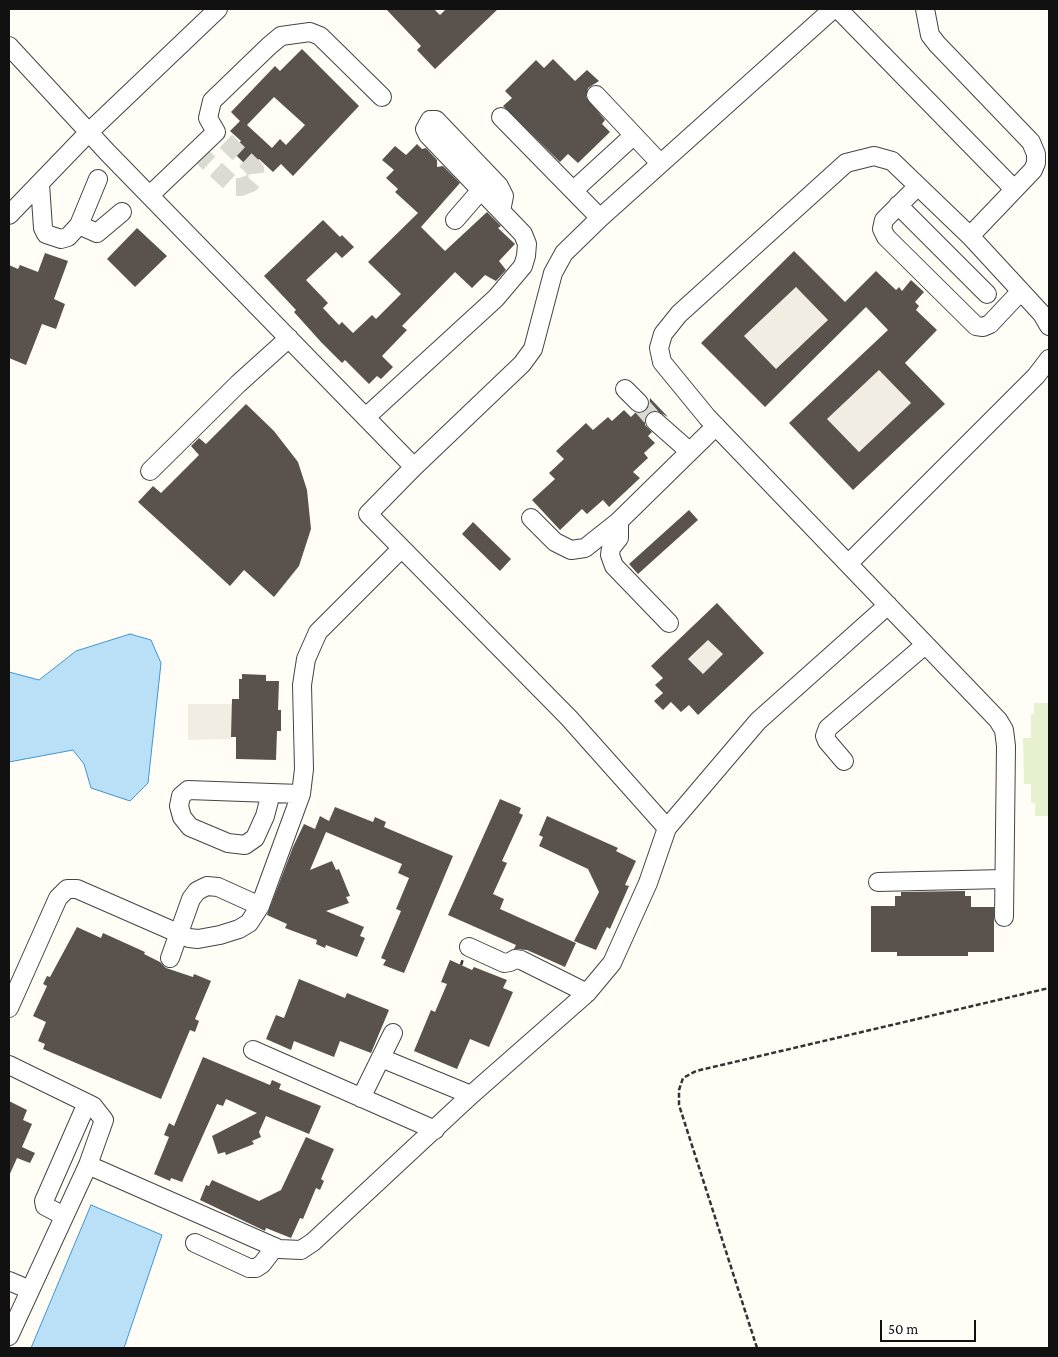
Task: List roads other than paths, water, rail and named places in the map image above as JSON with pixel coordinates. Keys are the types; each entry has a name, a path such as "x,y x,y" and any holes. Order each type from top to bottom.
{"street":[{"path":"9,215 89,132 218,9"},
{"path":"667,828 569,718 368,514 414,467 522,364 533,349 553,274 564,253 817,16 834,9"},
{"path":"838,9 1013,188"},
{"path":"925,9 930,35 1031,142 1036,154 1036,163 1033,170 1013,188 970,236"},
{"path":"817,16 856,28"},
{"path":"150,195 216,132 208,118 212,101 281,36 310,32 320,36 382,97"},
{"path":"9,46 89,132 414,467"},
{"path":"596,95 660,163"},
{"path":"501,117 600,218"},
{"path":"366,417 496,298 523,266 526,256 527,244 523,234 428,135 425,129 430,120 436,120 499,186 504,196 501,210"},
{"path":"574,190 634,136"},
{"path":"1004,917 1006,746 1004,730 998,720 716,426 662,362 659,348 663,334 678,314 846,163 874,156 892,161 970,236 1042,314 1049,326"},
{"path":"40,184 43,228 46,234 61,239 68,237 79,225 98,179"},
{"path":"918,186 884,220 882,229 886,237 976,326 983,327 990,324 1021,291"},
{"path":"455,220 481,190"},
{"path":"898,204 987,294"},
{"path":"79,225 97,233 122,212"},
{"path":"150,471 238,384 289,338"},
{"path":"848,564 1036,376 1049,359"},
{"path":"625,389 639,403"},
{"path":"656,421 690,451"},
{"path":"531,518 556,542 571,550 585,548 619,520 716,426"},
{"path":"619,520 619,538 611,548 611,560 614,566 669,623"},
{"path":"9,1008 58,898 67,888 77,889 178,934 198,940 239,929 249,923 260,906 301,794 304,769 302,685 306,659 318,632 401,549"},
{"path":"88,1164 275,1247 287,1251 301,1250 435,1130 471,1095 587,993 612,963 648,883 667,828 758,721 888,605"},
{"path":"844,761 827,741 825,736 828,728 925,645"},
{"path":"271,793 266,816 256,838 245,845 228,843 190,827 182,817 179,806 181,796 188,790 301,794"},
{"path":"878,882 1004,879"},
{"path":"170,958 191,898 197,891 207,886 218,887 260,906"},
{"path":"468,947 504,963 515,959 521,960 587,993"},
{"path":"361,1098 393,1033"},
{"path":"253,1050 435,1130"},
{"path":"381,1058 471,1095"},
{"path":"9,1064 87,1103 98,1110 104,1120 88,1164 9,1336"},
{"path":"64,1216 45,1206 44,1201 87,1103"},
{"path":"195,1243 249,1268 256,1268 262,1264 275,1247"},
{"path":"9,1281 30,1290"}],"water":[{"path":"130,634 151,640 161,663 148,783 130,801 91,788 84,764 73,750 9,762 9,672 39,680 76,651"},
{"path":"91,1205 162,1235 124,1348 31,1348"}],"tunnel":[{"path":"196,151 235,187 251,183 256,177 255,169 216,132"},
{"path":"639,403 655,421"}]}
